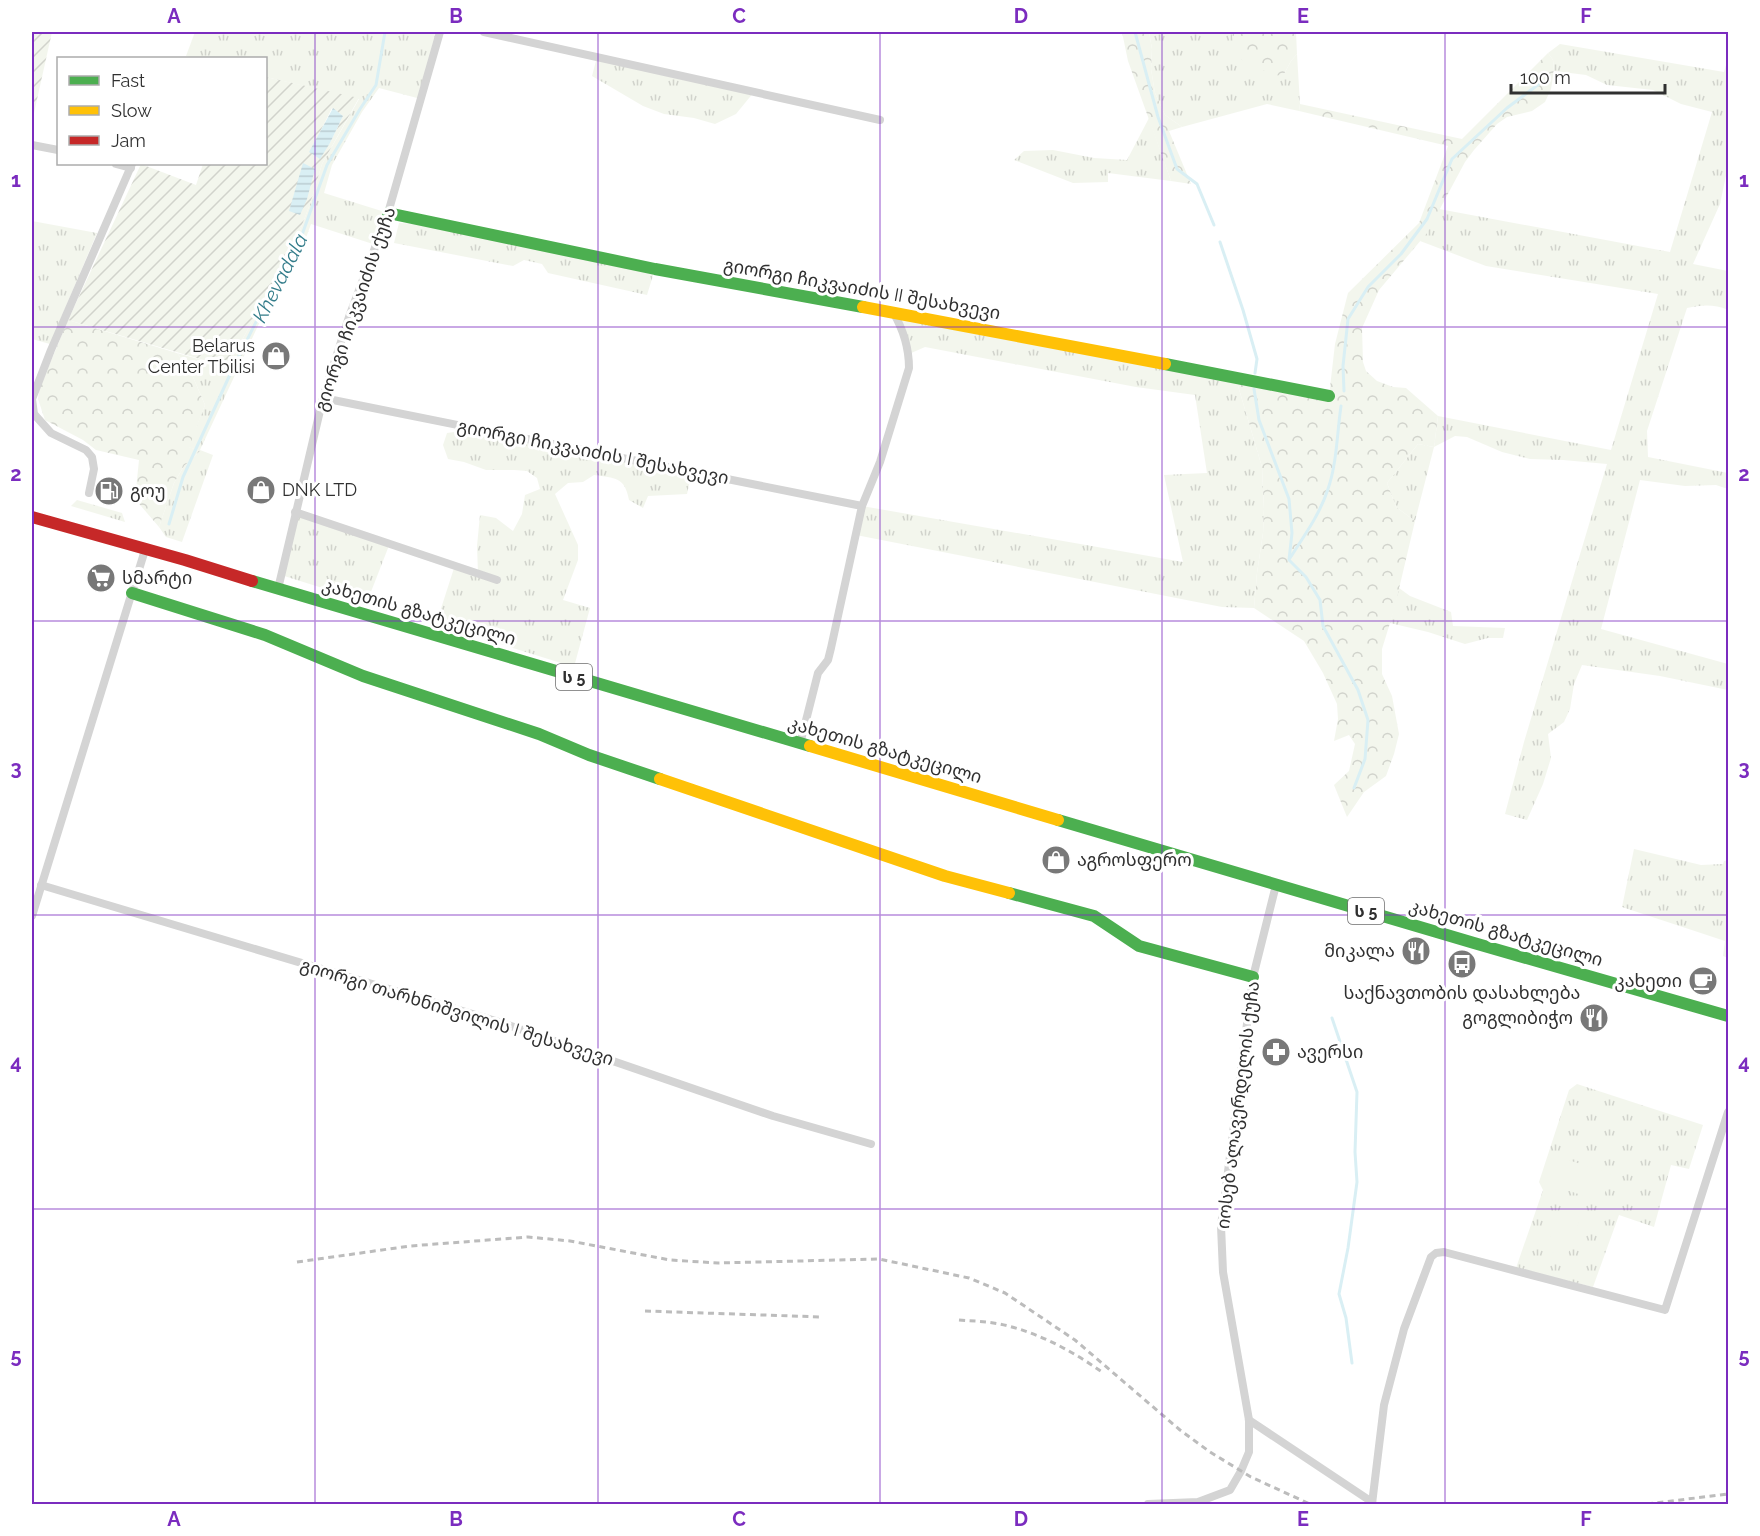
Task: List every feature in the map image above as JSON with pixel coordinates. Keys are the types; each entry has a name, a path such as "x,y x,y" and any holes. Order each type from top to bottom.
{"main road":[{"name":"გიორგი ჩიკვაიძის II შესახვევი","path":"388,213 655,269 893,312 1329,396"},
{"name":"კახეთის გზატკეცილი","path":"32,517 1276,885 1728,1016"},
{"path":"132,593 265,635 363,676 539,734 589,755 945,876 1094,916 1140,946 1253,977"}],"street":[{"name":"გიორგი ჩიკვაიძის ქუჩა","path":"278,589 323,398 349,317 388,213 440,32"},
{"path":"484,32 880,120"},
{"path":"32,145 57,150"},
{"path":"89,493 94,468 92,457 86,450 51,433 34,414 32,399 131,166"},
{"path":"800,744 818,673 828,660 862,506 879,462 909,368 909,354 901,326 893,312"},
{"name":"გიორგი ჩიკვაიძის I შესახვევი","path":"323,398 862,506"},
{"path":"295,512 497,580"},
{"path":"32,916 145,550"},
{"name":"გიორგი თარხნიშვილის I შესახვევი","path":"41,885 499,1022 773,1116 871,1144"},
{"name":"იოსებ ალავერდელის ქუჩა","path":"1148,1504 1198,1502 1230,1490 1249,1452 1249,1420 1225,1284 1221,1226 1253,977 1276,885"},
{"path":"1249,1420 1372,1503 1384,1405 1404,1329 1431,1257 1436,1252 1444,1252 1665,1310 1728,1112"}],"green space":[{"path":"32,32 52,32 32,122"},
{"path":"195,32 424,32 439,35 421,99 379,88 362,112 332,165 324,193 388,213 376,245 311,224 303,246 263,315 200,450 213,455 182,542 166,537 159,527 174,483 184,466 200,451 188,447 205,405 190,370 177,353 227,367 294,246 322,164 359,99 267,77 267,57 186,56"},
{"path":"1122,32 1149,32 1155,93 1165,115 1182,127 1169,131 1191,184 1171,181 1128,61"},
{"path":"1149,32 1232,32 1233,40 1284,74 1297,54 1299,111 1267,104 1182,127 1165,115 1155,93"},
{"path":"1232,32 1296,32 1297,54 1284,74 1275,76 1242,60"},
{"path":"1560,44 1724,72 1728,58 1728,166 1720,204 1693,264 1728,271 1728,310 1708,306 1687,308 1647,431 1648,457 1728,473 1728,489 1716,485 1685,486 1640,480 1601,629 1728,664 1728,690 1660,676 1582,665 1574,684 1570,709 1564,722 1548,734 1551,758 1543,784 1527,820 1505,814 1524,742 1607,464 1530,459 1502,452 1467,437 1455,436 1434,447 1438,416 1611,450 1658,294 1486,266 1420,241 1439,209 1670,252 1712,112 1681,104 1653,90 1607,85 1586,75 1554,71 1553,60 1548,53"},
{"path":"1548,53 1553,60 1554,71 1551,89 1545,102 1532,111 1507,117 1497,124 1474,150 1465,162 1427,233 1379,290 1362,328 1363,362 1366,371 1377,381 1393,387 1406,388 1438,416 1434,447 1418,444 1387,483 1396,507 1415,521 1394,610 1382,649 1382,674 1392,696 1399,734 1386,776 1364,792 1347,817 1334,785 1349,771 1355,744 1349,735 1334,741 1338,719 1337,704 1323,673 1304,641 1254,608 1263,533 1262,467 1236,379 1329,396 1335,344 1348,293 1419,223 1448,146 1299,111 1300,104 1462,139"},
{"path":"597,57 754,92 736,114 715,124 694,118 664,114 643,106 592,76"},
{"path":"267,77 359,98 322,164 294,246 227,367 68,320 141,165 196,185 203,165 267,165","holes":["332,108 343,116 330,143 319,158 310,152"]},
{"path":"1149,118 1171,181 1108,173 1108,182 1073,183 1014,160 1024,151 1053,150 1094,158 1127,160"},
{"path":"32,221 97,233 50,344 32,339"},
{"path":"399,223 453,226 655,269 647,295 548,273 542,264 524,260 513,266 394,243"},
{"path":"893,312 1236,379 1262,467 1263,533 1254,608 1222,607 856,535 862,506 1183,562 1164,475 1207,473 1195,395 1136,387 925,347 909,354"},
{"path":"68,320 177,353 190,370 205,405 189,447 200,451 184,466 174,483 159,527 135,499 139,460 96,450 83,440 45,420 38,399 39,390"},
{"path":"476,429 692,471 687,494 648,496 643,508 629,500 622,483 608,477 594,475 583,482 568,483 555,494 578,545 578,560 563,600 590,608 574,667 436,624 455,565 478,573 477,546 480,515 496,518 513,531 522,514 525,495 540,489 537,478 527,471 486,470 448,459 443,445 447,433"},
{"path":"1418,444 1434,447 1415,521 1396,507 1387,483"},
{"path":"77,500 122,513 125,522 71,506"},
{"path":"295,512 390,543 367,602 281,575"},
{"path":"1399,588 1410,596 1451,612 1453,626 1505,628 1503,638 1488,638 1465,644 1390,623"},
{"path":"1634,849 1701,865 1723,864 1728,860 1728,958 1723,956 1725,941 1622,907"},
{"path":"1577,1084 1703,1125 1689,1169 1671,1165 1654,1227 1619,1215 1593,1287 1516,1268 1543,1190 1539,1182 1569,1090"},
{"path":"1553,1155 1611,1174 1602,1202 1543,1182"},
{"path":"1560,1209 1581,1217 1567,1257 1545,1250"}],"shaded area":[{"path":"333,108 343,116 320,159 309,152"},
{"path":"303,163 315,169 300,215 289,211"}],"waterway":[{"name":"Khevadala","path":"169,524 183,477 233,368 298,246 327,165 376,85 385,32"},
{"path":"1135,32 1158,117 1177,169 1197,184 1214,225"},
{"path":"1344,391 1343,366 1348,319 1368,287 1401,254 1427,219 1452,159 1507,108 1539,84"},
{"path":"1220,242 1257,359 1255,373"},
{"path":"1254,389 1259,420 1289,499 1292,533 1289,560 1306,577 1320,600 1323,626 1358,690 1368,720 1365,759 1354,788"},
{"path":"1290,558 1325,498 1335,458 1341,406"},
{"path":"1332,1018 1357,1092 1355,1152 1357,1182 1339,1294 1346,1318 1352,1363"}],"railway":[{"path":"297,1262 410,1246 528,1237 570,1241 670,1260 718,1263 879,1259 969,1278 1005,1293 1075,1340 1180,1430 1210,1452 1251,1477 1310,1504"},
{"path":"645,1311 822,1317"},
{"path":"959,1320 987,1322 1032,1334 1061,1347 1102,1372"},
{"path":"1647,1504 1728,1494"}],"traffic: fast":[{"path":"388,213 655,269 863,307"},
{"path":"1165,364 1329,396"},
{"path":"252,581 810,746"},
{"path":"132,593 265,635 363,676 539,734 589,755 660,779"},
{"path":"1058,820 1728,1016"},
{"path":"1009,893 1094,916 1139,946 1253,977"}],"traffic: slow":[{"path":"863,307 1165,364"},
{"path":"810,746 1058,820"},
{"path":"660,779 945,876 1009,893"}],"traffic: jam":[{"path":"32,517 252,581"}],"place":[{"name":"Belarus Center Tbilisi","path":"276,356"},
{"name":"DNK LTD","path":"261,490"},
{"name":"გოუ","path":"109,491"},
{"name":"სმარტი","path":"101,578"},
{"name":"აგროსფერო","path":"1056,860"},
{"name":"მიკალა","path":"1416,951"},
{"name":"საქნავთობის დასახლება","path":"1462,964"},
{"name":"კახეთი","path":"1703,981"},
{"name":"გოგლიბიჭო","path":"1594,1018"},
{"name":"ავერსი","path":"1276,1052"}]}
